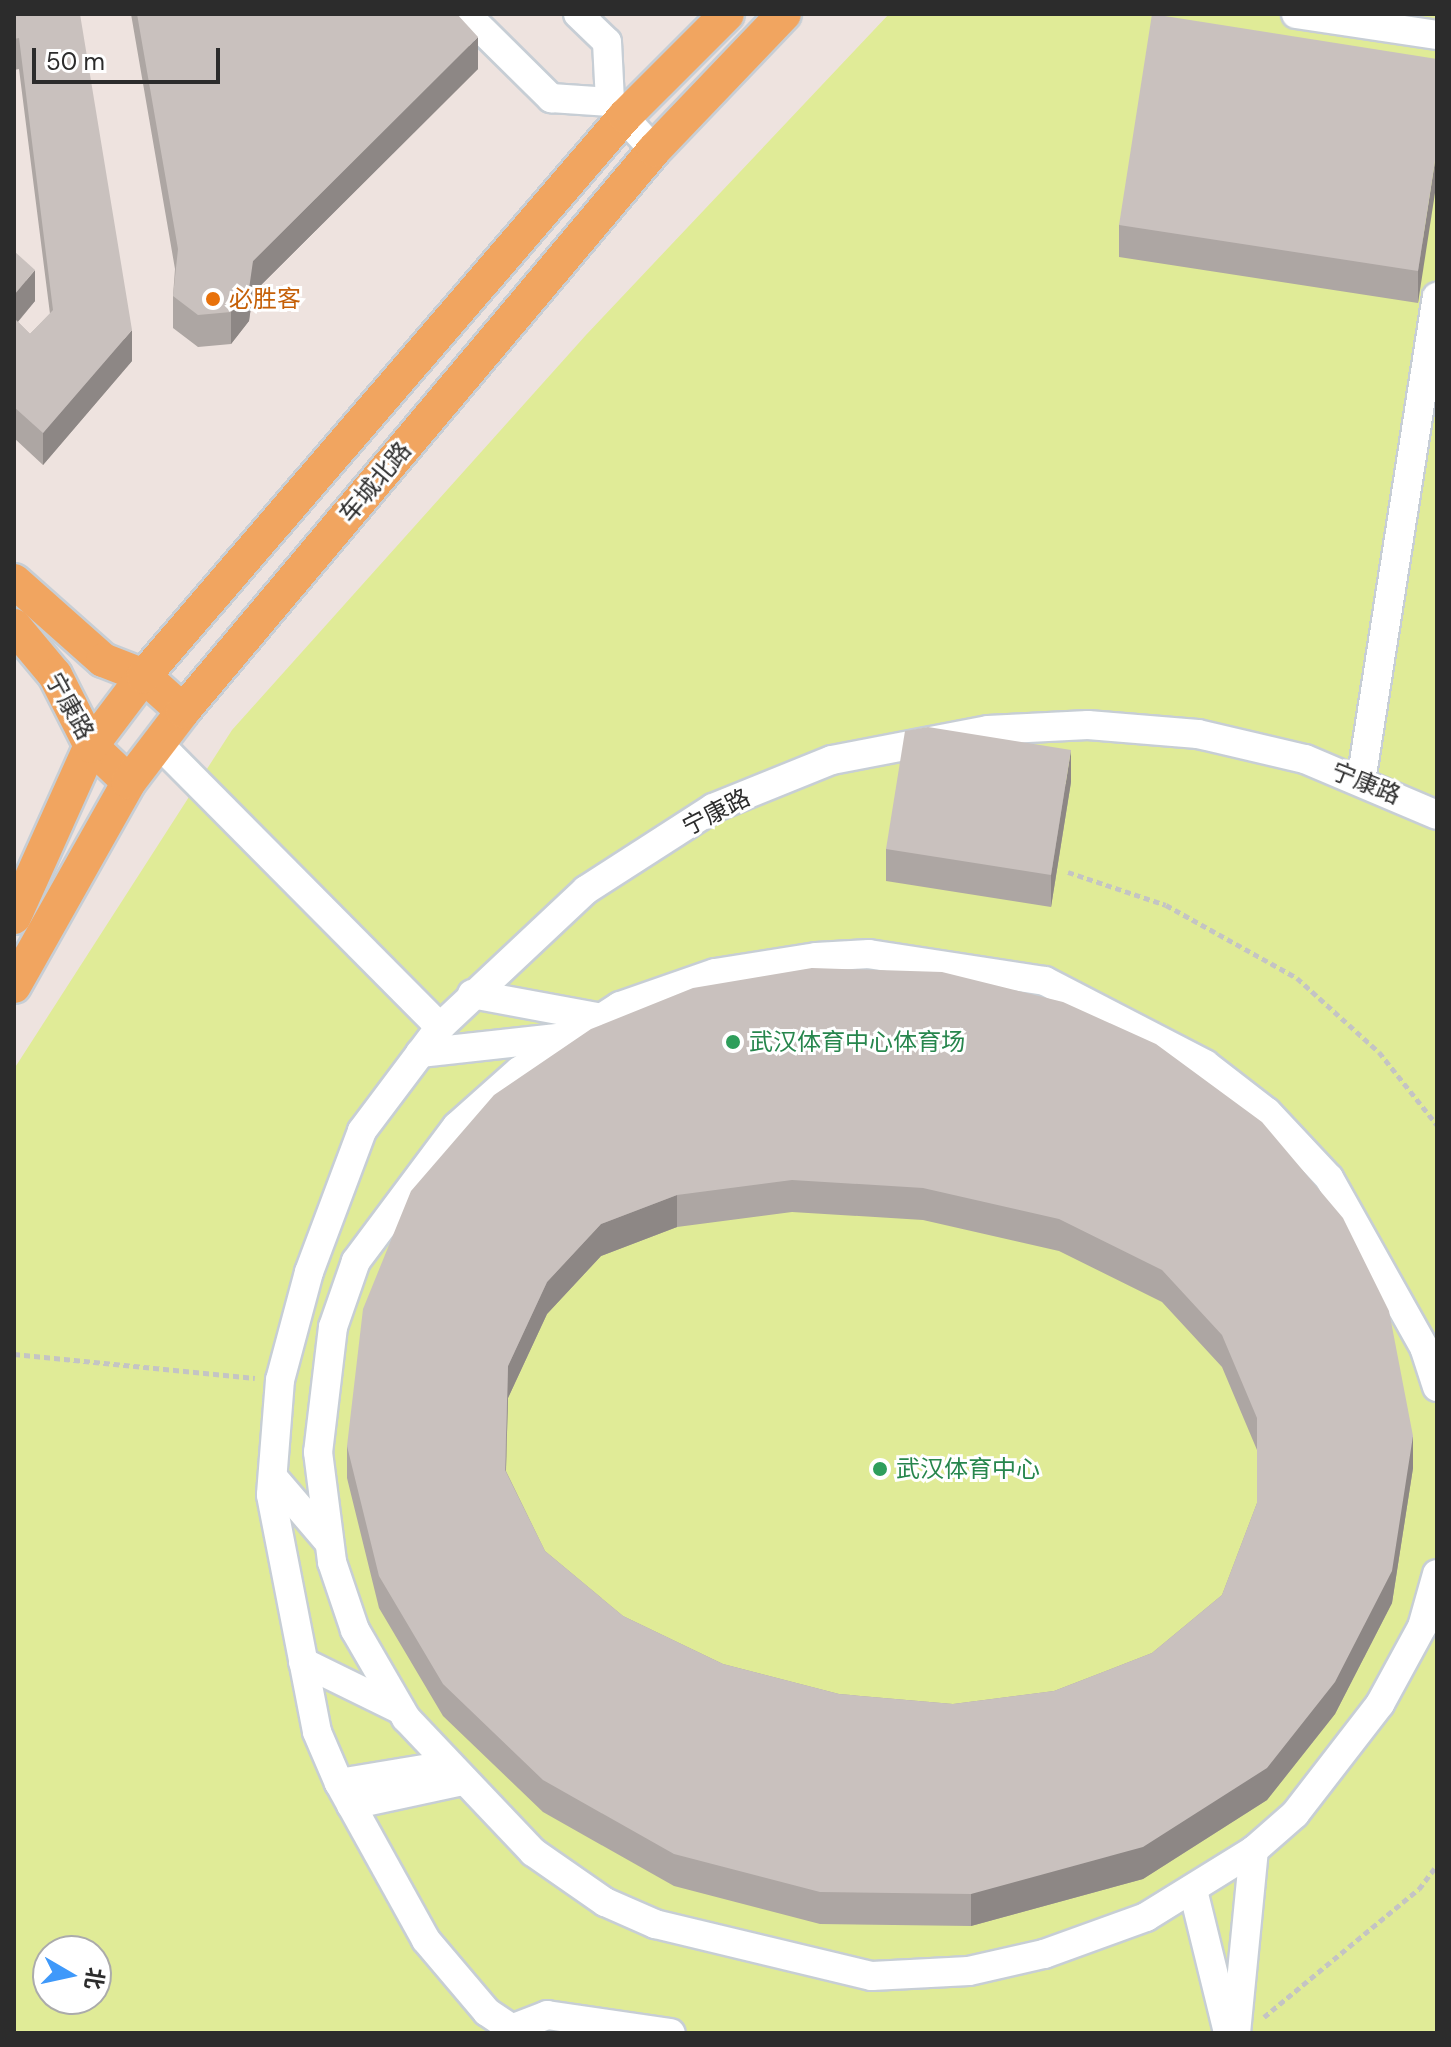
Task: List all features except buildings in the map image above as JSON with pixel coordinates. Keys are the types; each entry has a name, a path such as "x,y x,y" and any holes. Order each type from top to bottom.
{"main road":[{"name":"车城北路","path":"14,917 91,746 144,676 618,109 727,14"},
{"name":"车城北路","path":"14,986 129,782 183,711 654,150 784,14"},
{"path":"14,581 103,660 144,676 183,711"},
{"name":"宁康路","path":"14,626 55,675 91,746 129,782"}],"lane":[{"path":"466,14 551,98 618,109"},
{"path":"578,14 607,42 618,109 654,150"},
{"path":"1296,14 1437,35"},
{"path":"1361,781 1437,297"},
{"name":"宁康路","path":"513,2032 487,2012 426,1940 345,1794 317,1732 273,1477 280,1380 313,1262 362,1131 420,1053 472,994 599,882 713,808 832,760 988,730 1088,725 1198,734 1305,759 1437,815"},
{"path":"159,744 440,1027"},
{"path":"1437,1387 1418,1335 1329,1178 1267,1112 1205,1064 1045,981 869,954 816,957 715,973 601,1018 519,1071 457,1126 389,1210 356,1261 333,1327 318,1452 328,1541 355,1630 401,1710 456,1773 533,1852 605,1902 736,1949 872,1976 969,1971 1044,1954 1146,1917 1254,1850 1295,1814 1380,1704 1422,1627 1437,1574"},
{"path":"472,994 601,1018"},
{"path":"420,1053 573,1036"},
{"path":"313,1262 389,1210"},
{"path":"273,1477 328,1541"},
{"path":"303,1662 401,1710"},
{"path":"345,1794 456,1773"},
{"path":"1239,2030 1254,1850"},
{"path":"1193,1890 1239,2030"},
{"path":"513,2032 547,2015 671,2033"}],"path":[{"path":"1068,872 1166,905 1297,978 1379,1052 1437,1125"},
{"path":"14,1354 280,1380"},
{"path":"1239,2030 1407,1899 1437,1865"}],"green space":[{"name":"武汉体育中心体育场","path":"889,14 1437,14 1437,2033 14,2033 14,1069 232,730 586,335"}],"place":[{"name":"必胜客","path":"213,299"},
{"name":"武汉体育中心体育场","path":"733,1042"},
{"name":"武汉体育中心","path":"880,1469"}]}
